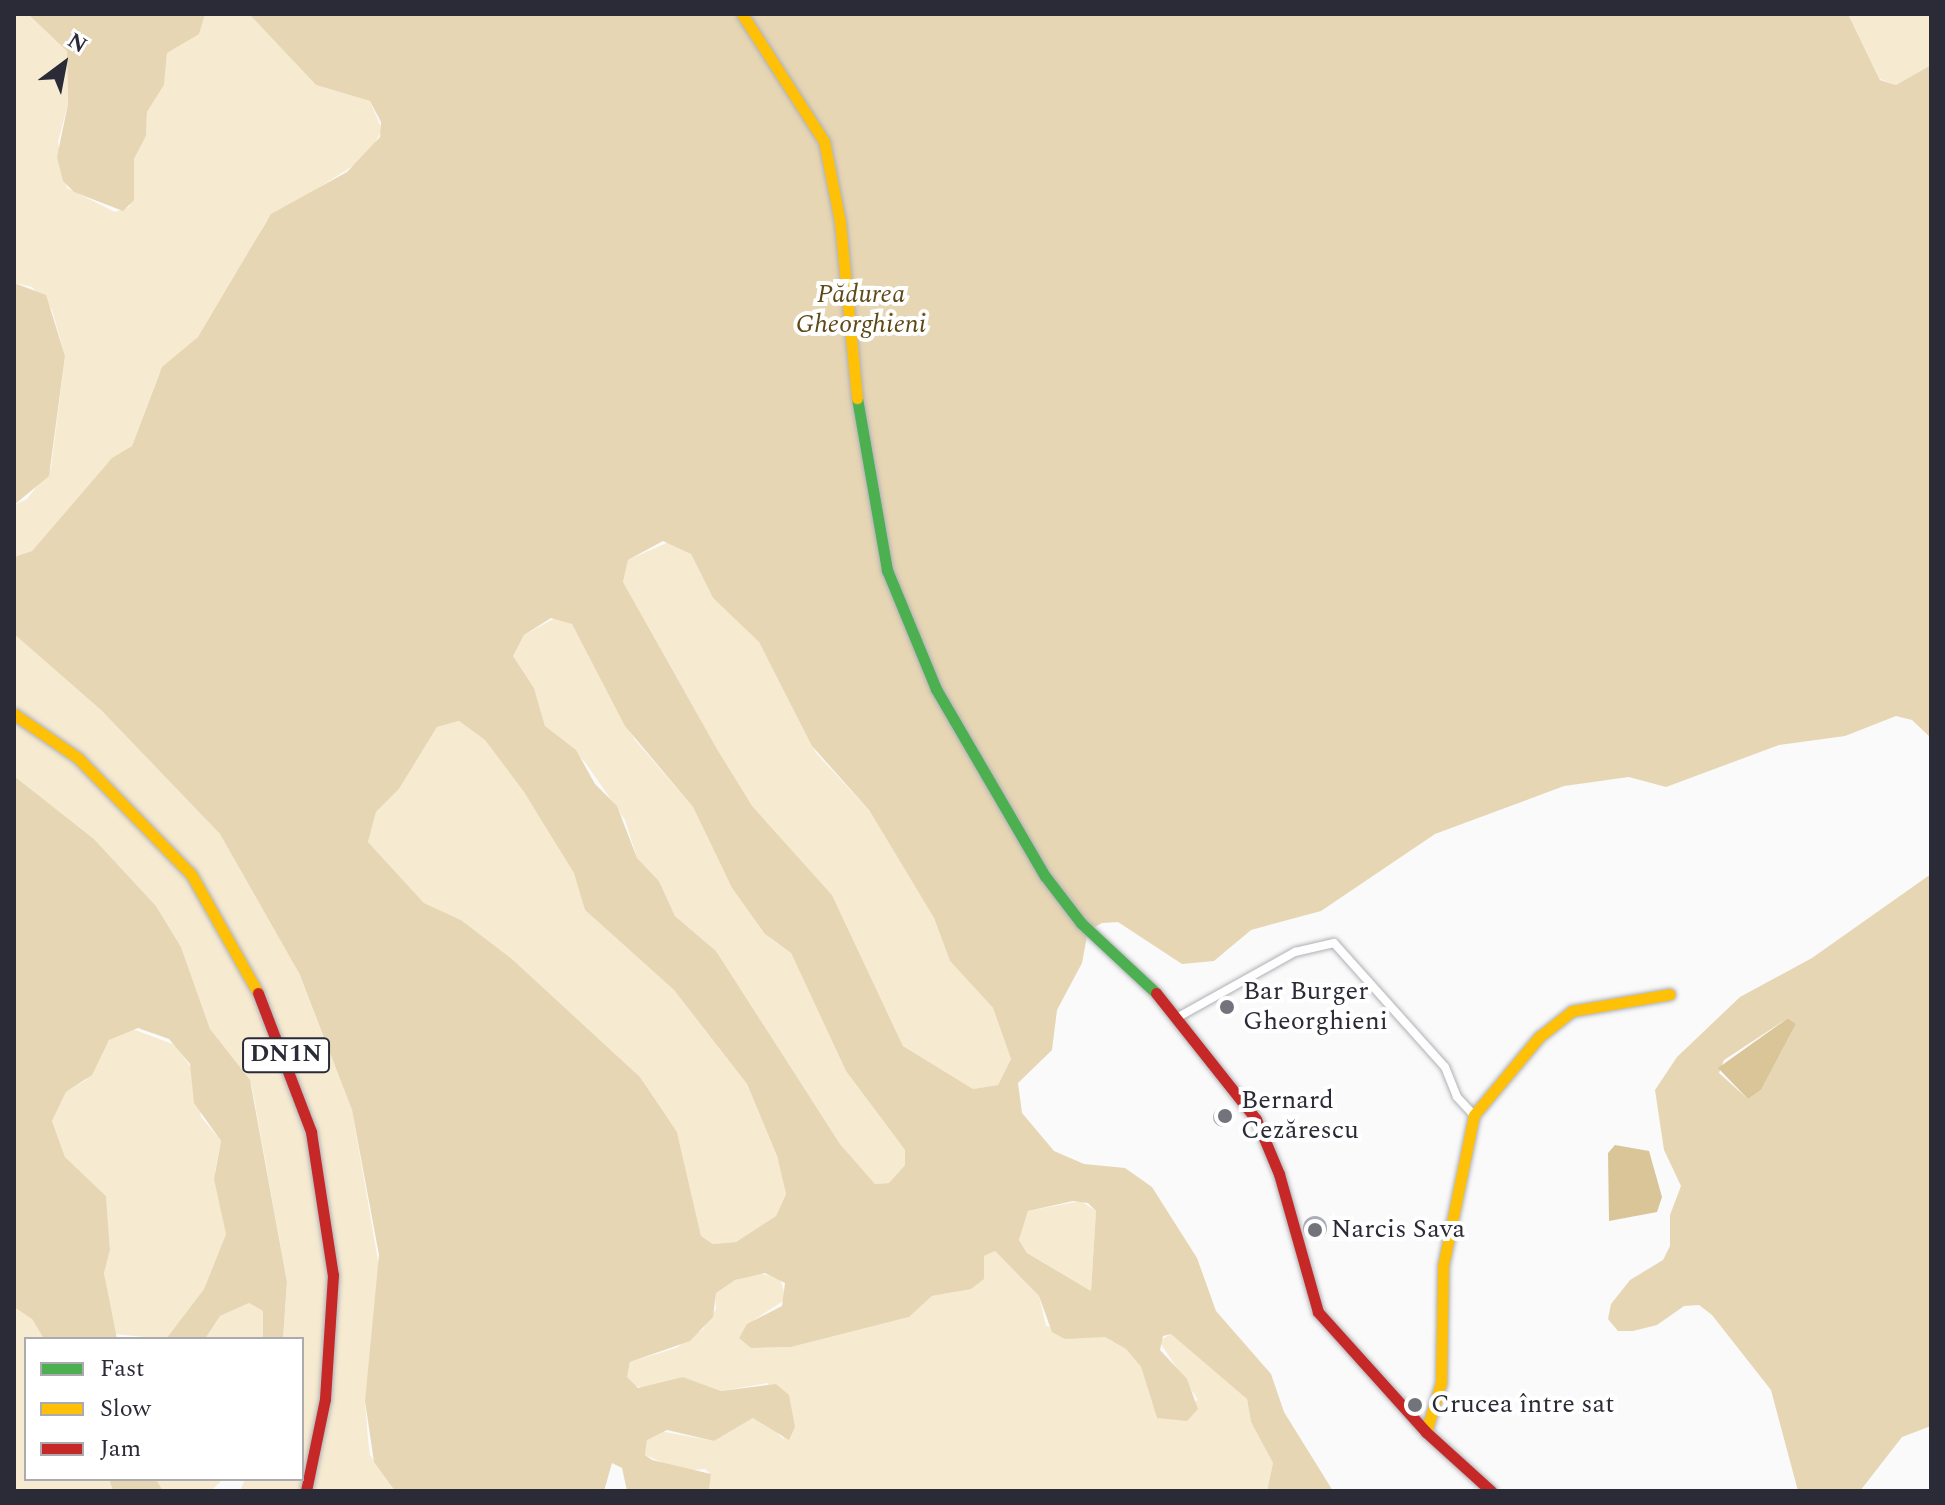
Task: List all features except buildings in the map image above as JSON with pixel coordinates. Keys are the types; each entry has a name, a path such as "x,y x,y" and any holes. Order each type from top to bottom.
{"main road":[{"path":"742,14 824,141 840,222 849,349 887,570 936,689 1045,876 1081,923 1180,1016 1256,1119 1279,1174 1305,1282 1318,1312 1426,1432 1483,1489"},
{"name":"DN1N","path":"14,714 78,758 191,874 228,930 281,1041 311,1132 333,1275 325,1399 306,1491"},
{"path":"1426,1432 1441,1383 1443,1266 1474,1115 1539,1037 1572,1011 1670,994"}],"street":[{"path":"1180,1016 1295,952 1334,943 1445,1067 1457,1097 1474,1115"}],"shaded area":[{"path":"14,14 28,14 67,50 68,104 58,142 67,188 115,212 129,207 134,192 134,159 146,136 147,112 164,85 167,53 185,42 205,14 249,14 316,85 370,101 382,130 367,157 266,221 230,292 198,337 159,374 132,446 107,464 32,551 14,557 14,505 27,499 51,468 65,356 52,310 32,287 14,283"},
{"path":"1848,14 1931,14 1931,65 1896,85 1880,79"},
{"path":"671,541 691,554 713,598 759,642 816,753 869,810 934,918 950,961 993,1008 1011,1059 998,1085 973,1089 903,1046 832,895 751,806 623,582 628,560"},
{"path":"559,616 572,624 635,740 693,807 732,888 771,939 791,953 846,1071 905,1150 905,1165 889,1183 875,1184 840,1144 716,951 675,916 659,881 637,858 625,820 585,762 545,726 534,688 513,656 524,635"},
{"path":"14,634 101,710 220,834 296,966 352,1110 381,1278 365,1401 368,1440 370,1455 395,1491 240,1491 244,1481 304,1481 304,1337 283,1337 287,1282 252,1087 210,1029 181,947 156,906 94,839 14,776"},
{"path":"459,721 485,740 524,792 575,873 585,910 674,990 747,1084 777,1156 786,1194 776,1216 736,1242 713,1244 701,1236 677,1132 640,1077 512,959 461,920 424,903 368,842 376,812 399,789 437,727"},
{"path":"1788,1018 1796,1024 1761,1090 1748,1099 1718,1068"},
{"path":"130,1028 175,1045 194,1072 201,1117 221,1141 215,1171 226,1234 204,1289 168,1337 114,1334 104,1272 110,1250 106,1196 65,1157 52,1121 66,1092 86,1080 109,1040"},
{"path":"1615,1145 1649,1151 1662,1197 1657,1212 1609,1221 1608,1153"},
{"path":"1081,1201 1096,1211 1091,1291 1027,1253 1019,1240 1028,1211"},
{"path":"995,1251 1039,1296 1046,1326 1105,1337 1126,1349 1141,1367 1157,1418 1198,1400 1159,1341 1171,1334 1195,1351 1247,1399 1251,1422 1273,1463 1267,1491 709,1491 711,1474 705,1469 682,1471 645,1455 647,1440 660,1431 714,1441 753,1418 768,1423 784,1440 768,1383 721,1391 683,1377 645,1388 630,1385 627,1377 630,1362 676,1348 703,1329 716,1309 715,1293 727,1283 757,1273 780,1278 786,1299 754,1320 759,1348 791,1347 909,1317 932,1296 955,1292 984,1271 984,1256"},
{"path":"249,1303 263,1311 263,1337 206,1337 220,1316"},
{"path":"14,1307 32,1319 43,1337 24,1337 24,1481 110,1481 113,1491 14,1491"},
{"path":"157,1481 221,1481 211,1491 163,1491"}],"green space":[{"path":"28,14 205,14 199,34 167,53 164,85 147,112 146,136 134,159 134,200 123,211 74,192 63,181 57,157 68,104 67,51"},
{"name":"Pădurea Gheorghieni","path":"249,14 1848,14 1880,80 1896,85 1931,65 1931,738 1912,720 1896,716 1845,736 1779,745 1666,787 1629,777 1564,786 1435,834 1321,911 1251,930 1214,961 1182,964 1118,922 1102,923 1088,931 1082,963 1057,1010 1052,1050 1018,1083 1022,1113 1054,1151 1084,1164 1125,1168 1152,1187 1197,1258 1216,1311 1271,1374 1284,1412 1333,1491 1267,1491 1273,1463 1251,1422 1247,1399 1171,1334 1163,1336 1160,1350 1187,1379 1198,1409 1187,1421 1157,1418 1141,1367 1126,1349 1105,1337 1065,1339 1052,1332 1039,1296 995,1251 984,1256 984,1279 971,1289 932,1296 909,1317 791,1347 751,1348 739,1338 747,1324 782,1306 785,1283 765,1273 735,1280 716,1293 713,1317 690,1341 630,1362 627,1377 638,1388 683,1377 721,1391 776,1384 789,1395 795,1427 789,1440 753,1418 714,1441 667,1430 647,1440 645,1455 652,1460 711,1474 709,1491 627,1491 622,1468 612,1463 604,1491 395,1491 374,1462 365,1401 379,1255 352,1110 299,973 220,834 101,710 14,634 14,557 32,551 112,458 132,446 162,367 198,337 271,214 347,172 380,137 381,122 370,101 316,85","holes":["663,541 691,554 713,598 759,642 812,746 869,810 934,918 950,961 993,1008 1011,1059 998,1085 973,1089 903,1046 832,895 752,806 717,749 623,582 628,560","551,618 572,624 625,726 693,807 732,888 765,934 791,953 846,1071 905,1150 905,1165 889,1183 875,1184 840,1144 716,951 675,916 659,881 637,858 617,806 595,784 576,750 545,726 534,688 513,656 524,635","459,721 485,740 524,792 574,873 585,910 674,990 747,1084 777,1156 786,1194 776,1216 736,1242 713,1244 701,1236 677,1132 640,1077 512,959 461,920 424,903 368,842 376,812 399,789 437,727","1073,1201 1088,1203 1096,1211 1091,1291 1027,1253 1019,1240 1028,1211"]},
{"path":"14,283 46,295 65,356 49,476 14,505"},
{"path":"14,776 94,839 156,906 181,947 210,1029 250,1080 287,1282 283,1337 263,1337 263,1311 249,1303 220,1316 206,1337 168,1337 204,1289 226,1234 214,1179 221,1141 194,1103 190,1064 169,1039 138,1028 109,1040 92,1075 66,1092 52,1121 65,1157 106,1196 110,1250 104,1273 117,1337 43,1337 32,1319 14,1307"},
{"path":"1931,874 1931,1426 1902,1437 1860,1491 1798,1491 1771,1390 1712,1315 1699,1305 1684,1306 1657,1325 1633,1331 1618,1331 1608,1319 1611,1304 1630,1280 1663,1260 1670,1246 1670,1215 1681,1186 1664,1150 1655,1090 1677,1057 1740,997 1812,958","holes":["1788,1018 1796,1024 1761,1090 1748,1099 1719,1073 1724,1060"]},
{"path":"110,1481 157,1481 163,1491 113,1491"}],"traffic: fast":[{"path":"857,398 887,570 936,689 1045,876 1081,923 1156,993"}],"traffic: slow":[{"path":"742,14 824,141 840,222 857,398"},
{"path":"14,714 78,758 191,874 258,993"},
{"path":"1426,1432 1441,1383 1443,1266 1474,1115 1539,1037 1572,1011 1670,994"}],"traffic: jam":[{"path":"258,993 311,1132 333,1275 325,1399 306,1491"},
{"path":"1156,993 1256,1119 1279,1174 1318,1312 1426,1432 1491,1491"}],"place":[{"name":"Bar Burger Gheorghieni","path":"1227,1007"},
{"name":"Bernard Cezărescu","path":"1225,1116"},
{"name":"Narcis Sava","path":"1315,1230"},
{"name":"Crucea între sat","path":"1415,1405"}]}
